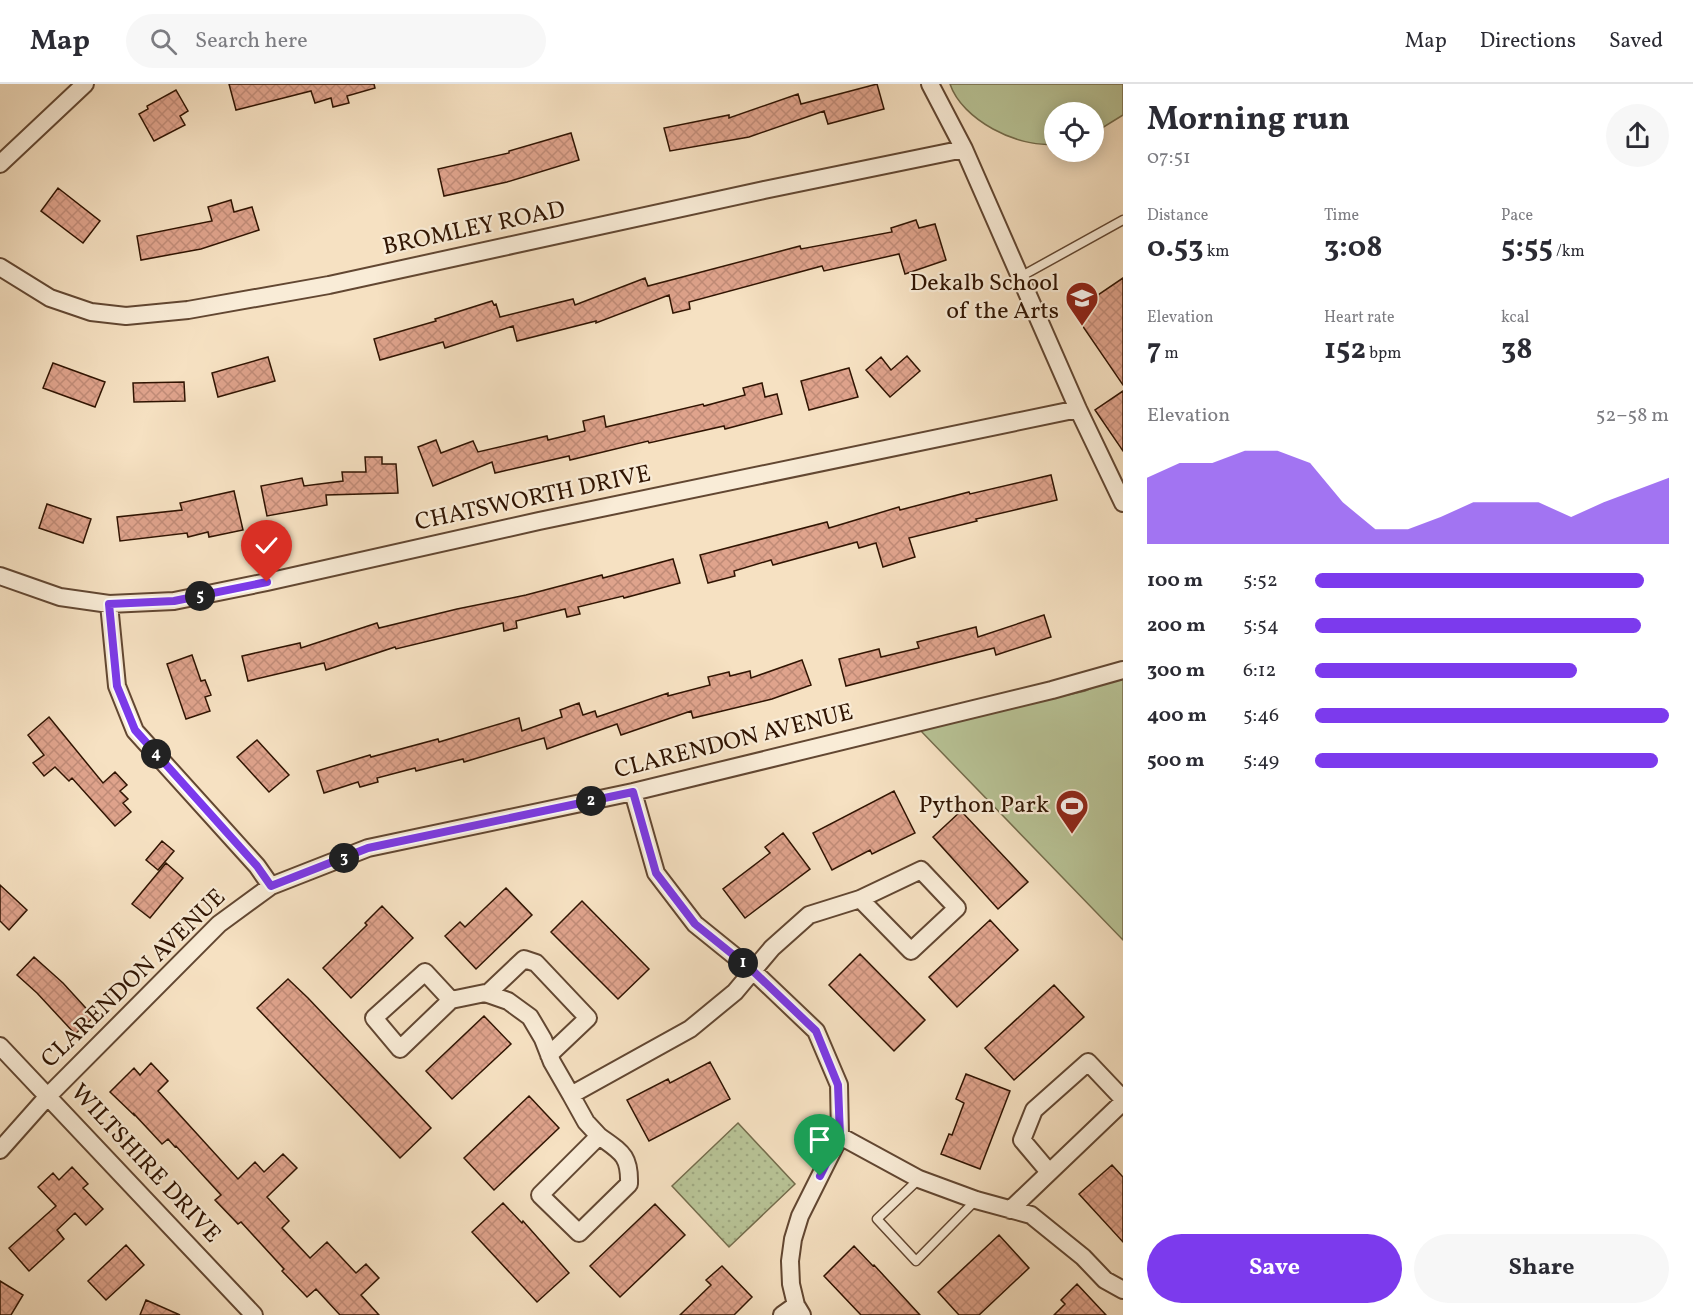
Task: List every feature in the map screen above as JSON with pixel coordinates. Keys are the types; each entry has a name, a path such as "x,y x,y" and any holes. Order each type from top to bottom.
{"street":[{"path":"0,164 85,84"},
{"path":"930,84 964,149 1078,409 1123,503"},
{"name":"BROMLEY ROAD","path":"0,267 50,298 91,312 126,316 188,310 329,285 964,149"},
{"name":"CHATSWORTH DRIVE","path":"0,576 60,597 109,604 174,601 539,521 1078,409"},
{"path":"109,604 117,686 135,730 257,866 271,886"},
{"name":"CLARENDON AVENUE","path":"0,1150 48,1096 219,924 271,886 368,848 633,792 1052,690 1123,670"},
{"path":"633,792 656,873 695,924 752,970 816,1031 838,1085 840,1136 800,1216 793,1239 790,1261 791,1284 799,1310 782,1315"},
{"path":"571,1095 690,1029 735,992 772,948 809,915 860,899 921,870 957,908 911,951 860,899"},
{"path":"487,994 524,959 536,963 588,1018 549,1055"},
{"path":"451,1000 425,972 374,1018 400,1049 451,1000 485,993 508,1001 530,1017 586,1122 599,1136 622,1153 629,1169 629,1184 579,1233 540,1195 599,1136"},
{"name":"WILTSHIRE DRIVE","path":"0,1046 254,1315"},
{"path":"1010,1210 1123,1101 1088,1062 1034,1110 1022,1140 1049,1172"},
{"path":"840,1136 919,1179 976,1200 1031,1215 1083,1257 1105,1281 1123,1290"}],"lane":[{"path":"1020,277 1123,220"},
{"path":"919,1179 877,1219 916,1261 976,1200"}],"green space":[{"path":"950,84 1123,84 1123,115 1104,127 1104,102 1044,102 1044,144 1040,144 1008,136 993,129 966,109 956,97"},
{"name":"Python Park","path":"1123,675 1123,940 919,729 1085,691"},
{"path":"738,1123 795,1184 729,1247 672,1186"}],"building":[{"path":"229,84 374,84 375,88 347,96 349,103 333,107 331,98 315,103 311,91 236,110"},
{"path":"877,84 884,109 828,124 824,111 749,137 670,151 664,128 729,115 729,118 798,94 801,104"},
{"path":"176,90 188,111 180,116 185,125 154,141 139,114 148,109 147,106"},
{"path":"571,133 579,160 507,182 444,196 438,169 509,153 509,151"},
{"path":"58,188 100,221 83,243 41,211"},
{"path":"231,200 234,212 252,207 259,230 201,249 141,260 137,236 212,221 208,207"},
{"path":"916,220 919,228 935,224 946,260 905,274 899,254 824,271 822,266 689,302 690,309 673,313 669,295 596,323 596,321 517,341 513,326 445,348 443,342 380,360 374,339 436,321 435,319 492,301 494,305 496,304 500,317 573,299 575,305 645,278 648,286 800,246 801,249 892,232 891,228"},
{"path":"1123,278 1123,385 1073,312"},
{"path":"907,356 920,371 890,397 866,370 881,357 891,370"},
{"path":"268,357 275,381 218,397 212,373"},
{"path":"53,363 105,382 95,407 43,388"},
{"path":"849,368 858,397 809,410 801,381"},
{"path":"184,382 185,401 134,402 133,383"},
{"path":"762,383 765,397 777,394 782,414 725,429 724,426 570,460 569,456 495,473 492,462 433,486 418,447 436,440 441,453 473,441 478,452 547,436 548,440 585,431 583,421 604,416 606,427 745,395 743,388"},
{"path":"1123,391 1123,451 1095,410"},
{"path":"365,457 382,457 382,464 396,464 398,493 326,495 327,505 267,516 261,486 302,478 304,486 343,481 342,472 366,472"},
{"path":"1051,475 1057,500 909,538 915,557 883,567 876,543 859,548 857,542 773,565 771,560 734,571 735,576 708,583 700,555 827,522 829,528 899,507 900,510 969,492 970,494"},
{"path":"234,491 243,530 209,537 208,532 188,537 187,533 120,541 117,517 182,510 180,503"},
{"path":"47,504 91,519 83,543 39,528"},
{"path":"673,559 680,583 578,607 580,614 567,617 565,609 516,621 517,628 504,631 503,623 396,649 395,647 326,670 324,663 248,681 242,656 300,643 301,648 377,623 379,628 526,595 602,575 603,578"},
{"path":"1044,615 1051,637 996,655 994,648 846,686 839,659 879,649 881,657 919,648 917,642 976,627 978,637"},
{"path":"192,655 201,681 205,680 211,695 205,697 210,711 186,719 167,664"},
{"path":"802,660 811,685 772,699 693,718 691,711 621,735 617,724 547,749 544,738 464,762 463,759 416,771 415,768 377,778 378,782 360,787 358,782 324,793 317,771 370,755 371,757 438,739 439,742 519,718 522,731 562,717 560,710 579,703 583,715 595,711 597,717 668,693 668,696 710,685 708,677 729,672 730,676 750,671 751,678"},
{"path":"49,717 103,783 115,772 127,785 120,791 128,799 123,803 131,812 115,826 72,778 69,781 55,767 44,776 33,763 44,755 28,735"},
{"path":"257,740 289,775 269,792 237,757"},
{"path":"894,791 915,833 872,854 870,850 832,870 813,833"},
{"path":"961,811 1028,882 998,909 933,837"},
{"path":"783,833 810,869 745,918 723,889 770,853 765,847"},
{"path":"162,841 174,851 158,870 146,860"},
{"path":"166,863 183,878 150,918 132,904"},
{"path":"0,885 27,910 9,930 0,921"},
{"path":"506,888 532,915 476,969 445,936 460,922 465,927"},
{"path":"582,901 649,969 618,999 551,932"},
{"path":"382,906 413,938 351,998 323,968 367,925 365,923"},
{"path":"990,920 1018,950 957,1007 929,977"},
{"path":"860,954 925,1020 894,1051 829,985"},
{"path":"34,957 63,983 94,1017 75,1034 17,975"},
{"path":"288,979 431,1128 400,1158 257,1008"},
{"path":"1054,985 1084,1017 1014,1080 985,1048"},
{"path":"484,1016 511,1044 452,1099 426,1071"},
{"path":"710,1062 730,1099 649,1141 627,1100 668,1079 670,1083"},
{"path":"151,1063 168,1081 158,1091 238,1179 255,1162 264,1172 283,1154 297,1168 267,1197 289,1221 282,1228 310,1258 327,1242 356,1273 366,1264 379,1278 361,1295 379,1315 340,1315 316,1289 307,1297 241,1222 238,1224 215,1200 221,1195 176,1146 168,1139 162,1144 110,1092 134,1068 140,1075"},
{"path":"966,1074 1010,1091 980,1169 941,1154 949,1134 952,1135 964,1103 956,1099"},
{"path":"529,1096 559,1128 494,1190 464,1158"},
{"path":"1112,1165 1123,1177 1123,1242 1079,1194"},
{"path":"72,1167 88,1184 83,1188 103,1209 86,1225 75,1213 57,1230 64,1239 29,1271 9,1248 56,1206 38,1187 53,1173 59,1180"},
{"path":"503,1203 522,1223 523,1221 569,1273 537,1302 472,1232"},
{"path":"655,1204 685,1235 620,1297 590,1266"},
{"path":"999,1235 1029,1268 979,1315 959,1315 938,1292"},
{"path":"126,1245 144,1265 106,1300 88,1281"},
{"path":"854,1246 920,1315 861,1315 824,1276"},
{"path":"722,1266 752,1297 734,1315 680,1315 711,1285 706,1280"},
{"path":"0,1281 23,1295 11,1315 0,1315"},
{"path":"1077,1284 1106,1315 1054,1315 1065,1304 1061,1300"},
{"path":"146,1300 180,1315 140,1315"}],"place":[{"name":"Dekalb School of the Arts","path":"1082,327"},
{"name":"Python Park","path":"1072,835"}],"route":[{"path":"267,582 174,601 109,604 117,686 135,730 257,866 271,886 368,848 633,792 656,873 695,924 752,970 816,1031 838,1085 840,1136 820,1176"}]}
